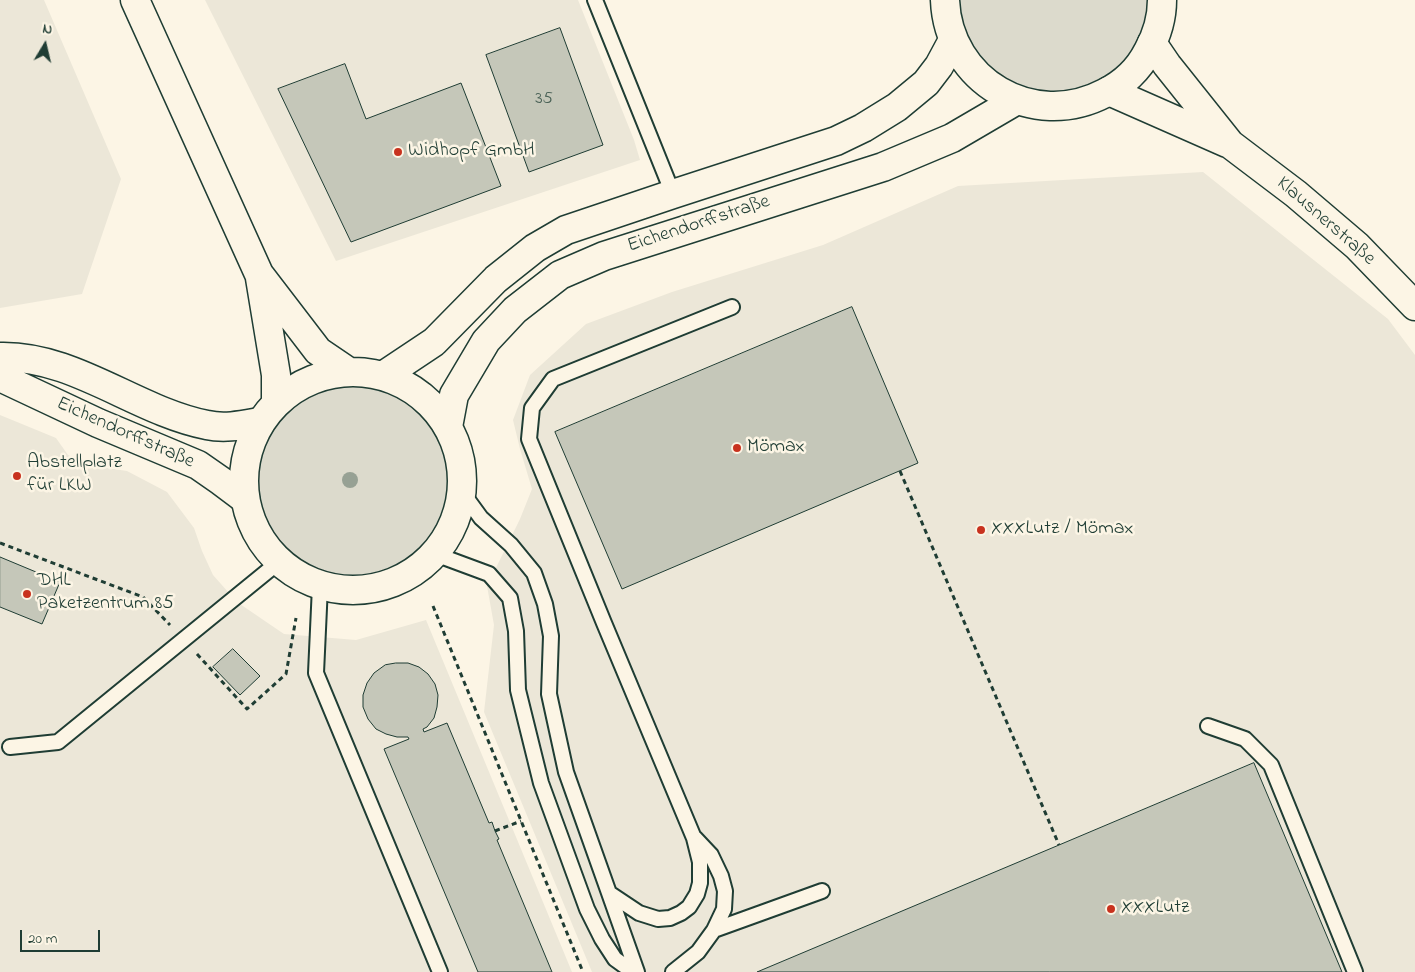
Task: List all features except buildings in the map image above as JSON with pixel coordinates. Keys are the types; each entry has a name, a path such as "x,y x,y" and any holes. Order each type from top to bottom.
{"main road":[{"path":"135,0 259,274 318,351 349,372"},
{"path":"946,0 947,18 954,40 960,53 979,77 1003,94 1040,106 1064,106 1088,101 1120,84 1139,66 1152,43 1161,17 1162,0"},
{"name":"Eichendorffstraße","path":"383,376 434,342 496,279 536,248 566,230 836,141 864,128 897,107 926,84 954,40"},
{"name":"Klausnerstraße","path":"1152,43 1167,65 1230,144"},
{"name":"Klausnerstraße","path":"1109,91 1230,144 1296,194 1357,246 1415,306"},
{"name":"Eichendorffstraße","path":"448,427 454,395 486,341 515,310 560,275 604,256 883,166 952,138 1017,100"},
{"path":"259,274 276,375 268,412 247,451 243,483 245,499 253,527 268,551 290,571 320,586 353,590 386,585 404,578 421,567 435,554 445,540 459,509 462,476 460,459 448,427 436,410 421,395 403,384 383,376 349,372 322,376 298,387 268,412"},
{"name":"Eichendorffstraße","path":"0,357 12,356 43,362 82,375 172,416 208,426 233,427 268,412"},
{"name":"Eichendorffstraße","path":"0,377 98,423 198,465 245,499"}],"lane":[{"path":"595,0 673,194"},
{"path":"609,893 639,912 658,919 670,918 682,913 697,894 700,882 700,862 694,838 529,439 532,408 553,378 732,307"},
{"path":"462,492 481,518 511,545 534,572 546,604 551,636 549,694 566,772 637,972"},
{"path":"435,554 489,574 510,598 516,631 518,690 541,783 587,909 602,939 615,959 633,972"},
{"path":"10,747 58,742 280,561"},
{"path":"320,586 316,673 440,972"},
{"path":"1208,726 1245,739 1271,765 1355,972"},
{"path":"673,972 698,952 714,930 724,909 725,891 720,876 711,855 694,838"},
{"path":"714,930 822,891"}],"path":[{"path":"900,471 1059,845"},
{"path":"433,606 583,972"},
{"path":"495,831 521,821"}],"shaded area":[{"path":"0,0 44,0 121,179 82,294 0,308"},
{"path":"205,0 578,0 634,140 640,160 336,261"},
{"path":"957,0 1150,0 1143,33 1134,51 1120,67 1102,79 1083,87 1063,91 1042,91 1022,87 1003,78 986,65 974,52 965,37"},
{"path":"1203,172 1388,319 1415,355 1415,972 592,972 484,712 494,625 487,586 520,519 532,489 513,420 530,375 586,324 672,292 823,245 958,186"},
{"path":"361,385 371,386 397,396 413,406 426,419 440,443 446,461 446,499 440,517 426,541 413,554 389,568 371,574 343,575 333,574 307,564 291,554 278,541 264,517 258,499 257,471 258,461 268,435 278,419 291,406 315,392 333,386"},
{"name":"DHL Paketzentrum 85","path":"0,415 56,438 68,455 94,466 127,471 167,492 194,528 213,575 237,602 284,634 356,640 426,620 572,972 0,972"}],"place":[{"name":"Widhopf GmbH","path":"398,152"},
{"name":"Mömax","path":"737,448"},
{"name":"Abstellplatz für LKW","path":"17,476"},
{"name":"XXXLutz / Mömax","path":"981,530"},
{"name":"DHL Paketzentrum 85","path":"27,594"},
{"name":"XXXLutz","path":"1111,909"}]}
